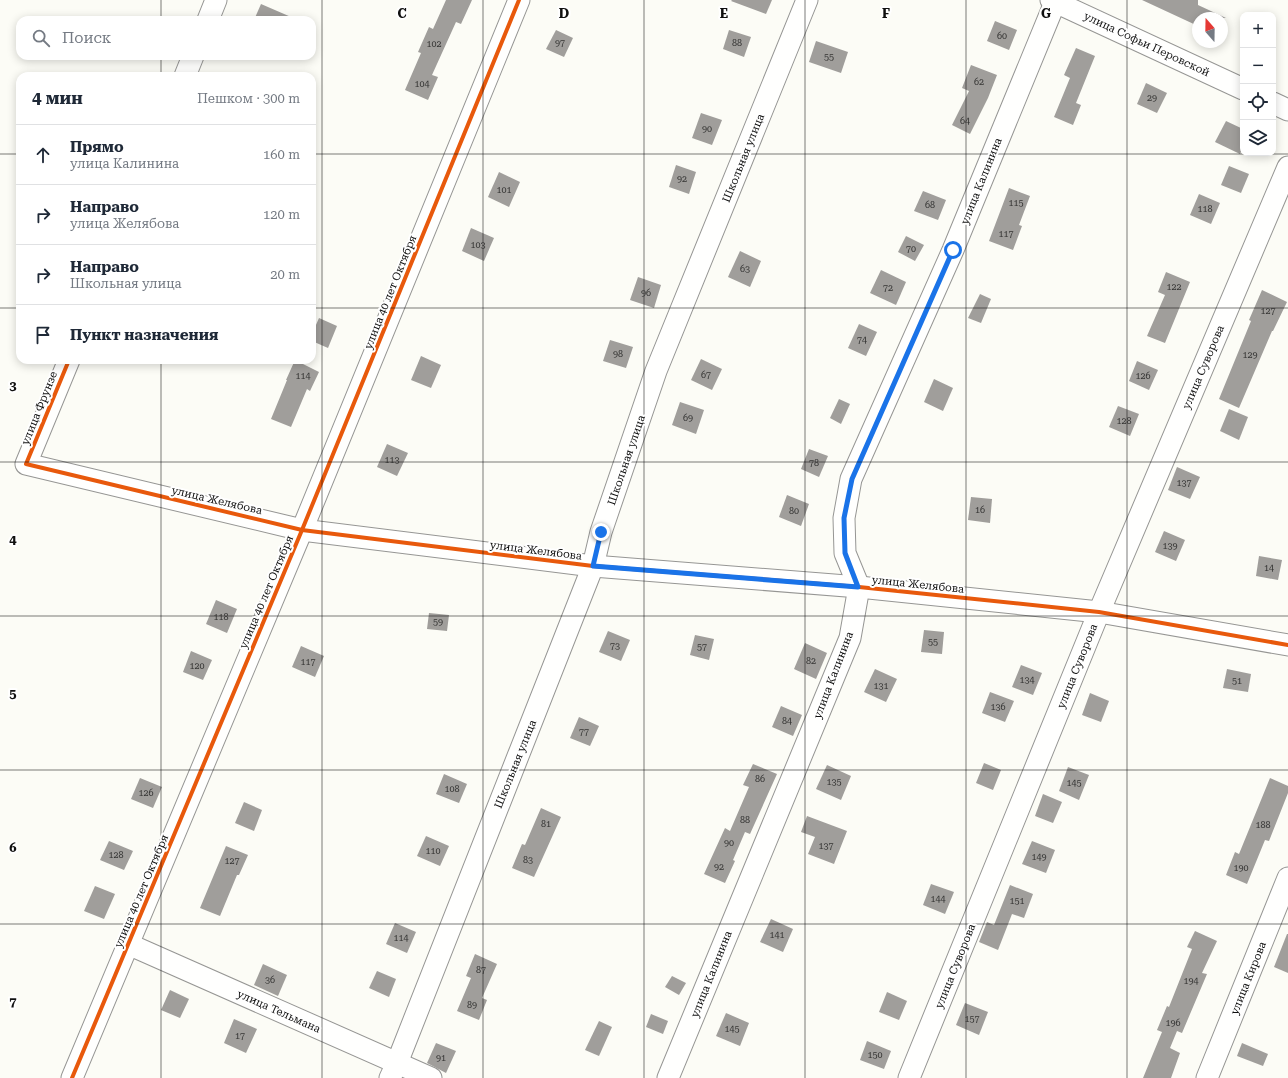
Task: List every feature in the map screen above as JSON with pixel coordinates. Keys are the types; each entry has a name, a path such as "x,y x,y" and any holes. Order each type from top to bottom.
{"street":[{"path":"210,16 216,0"},
{"name":"улица 40 лет Октября","path":"72,1078 302,530 519,0"},
{"name":"Школьная улица","path":"393,1071 593,566 601,532 656,371 807,0"},
{"name":"улица Софьи Перовской","path":"1054,0 1240,88"},
{"name":"улица Калинина","path":"668,1078 850,638 858,587 845,553 844,518 852,479 953,250 1054,0"},
{"path":"187,72 191,60"},
{"path":"1276,104 1288,110"},
{"name":"улица Суворова","path":"909,1078 1100,612 1288,167"},
{"name":"улица Фрунзе","path":"26,464 67,364"},
{"name":"улица Желябова","path":"26,464 302,530 593,566 858,587 1100,612 1288,645"},
{"name":"улица Кирова","path":"1207,1078 1288,878"},
{"name":"улица Тельмана","path":"128,944 393,1071 431,1078"}],"building":[{"path":"446,0 472,0 461,24 456,22 432,75 438,77 428,100 405,90 421,53 418,52 429,27 433,29"},
{"path":"772,0 766,14 731,1"},
{"path":"1142,0 1198,0 1198,5 1213,12 1192,12 1192,23"},
{"path":"261,4 289,16 256,16"},
{"path":"995,21 1017,30 1009,50 987,41"},
{"path":"556,30 573,38 564,57 546,49"},
{"path":"729,30 751,37 744,57 723,49"},
{"path":"816,41 848,52 841,73 809,62"},
{"path":"1076,48 1095,56 1076,103 1081,105 1073,125 1054,117 1070,78 1064,75"},
{"path":"971,65 997,75 988,98 970,134 952,125 969,91 962,88"},
{"path":"1146,83 1167,93 1157,113 1137,104"},
{"path":"701,113 722,120 712,145 692,138"},
{"path":"1226,121 1240,128 1240,154 1215,142"},
{"path":"676,165 696,172 689,194 669,187"},
{"path":"1229,166 1249,174 1241,193 1221,185"},
{"path":"499,172 520,182 509,207 488,197"},
{"path":"1009,188 1030,196 1019,225 1022,226 1013,250 989,241"},
{"path":"923,191 946,200 938,220 914,211"},
{"path":"1199,194 1220,203 1211,224 1190,215"},
{"path":"471,228 494,238 484,261 462,251"},
{"path":"906,236 924,245 915,261 898,252"},
{"path":"740,251 761,261 750,287 728,277"},
{"path":"881,270 906,282 896,305 870,293"},
{"path":"1166,272 1190,282 1165,343 1147,336 1165,295 1158,292"},
{"path":"638,277 661,285 654,308 630,300"},
{"path":"1262,290 1287,302 1272,331 1239,408 1219,399"},
{"path":"980,294 991,299 981,323 968,318"},
{"path":"319,318 337,326 328,348 316,343 316,325"},
{"path":"859,324 877,332 866,356 848,348"},
{"path":"610,340 633,347 626,368 603,361"},
{"path":"421,356 441,365 431,388 411,380"},
{"path":"701,359 722,369 712,390 691,380"},
{"path":"1137,361 1158,370 1149,390 1129,381"},
{"path":"293,364 303,364 319,372 310,391 307,389 291,427 271,419"},
{"path":"934,379 953,388 943,411 924,402"},
{"path":"839,399 850,404 841,424 830,418"},
{"path":"680,402 704,410 696,434 672,425"},
{"path":"1118,406 1139,414 1130,436 1109,427"},
{"path":"1229,409 1248,417 1239,440 1220,431"},
{"path":"387,444 408,453 397,476 377,467"},
{"path":"809,449 828,456 819,477 801,469"},
{"path":"1177,467 1200,477 1190,499 1168,490"},
{"path":"787,495 809,504 801,526 779,517"},
{"path":"971,497 992,499 990,523 968,520"},
{"path":"1164,531 1185,540 1176,561 1155,552"},
{"path":"1259,556 1282,560 1278,580 1256,576"},
{"path":"216,600 237,609 227,633 206,624"},
{"path":"429,613 449,615 447,631 427,629"},
{"path":"924,630 944,632 942,654 921,652"},
{"path":"608,631 630,640 621,661 599,652"},
{"path":"695,635 714,639 709,660 690,655"},
{"path":"805,643 827,653 816,679 794,669"},
{"path":"301,646 324,656 315,677 292,667"},
{"path":"191,651 212,660 203,680 183,672"},
{"path":"1021,665 1042,673 1033,695 1012,687"},
{"path":"875,669 897,679 886,702 864,692"},
{"path":"1227,669 1251,674 1248,692 1223,688"},
{"path":"990,692 1014,701 1005,722 982,713"},
{"path":"1090,693 1109,701 1101,722 1082,715"},
{"path":"781,706 802,715 793,736 772,727"},
{"path":"579,717 599,726 590,746 570,738"},
{"path":"984,763 1001,770 993,790 976,783"},
{"path":"753,764 777,774 750,834 745,832 733,860 735,861 725,883 704,874 725,828 730,831 749,787 743,785"},
{"path":"827,765 851,776 841,800 816,789"},
{"path":"1068,767 1089,775 1079,800 1059,791"},
{"path":"444,774 467,784 459,803 436,794"},
{"path":"140,778 162,787 153,808 131,799"},
{"path":"1270,778 1288,786 1288,793 1269,841 1265,840 1247,884 1226,875 1235,852 1239,854"},
{"path":"1043,794 1062,802 1053,823 1035,816"},
{"path":"244,802 262,810 254,831 235,823"},
{"path":"541,808 561,817 534,877 512,868 522,844 525,845"},
{"path":"807,816 847,831 834,864 808,854 815,837 801,832"},
{"path":"426,836 449,846 440,866 417,856"},
{"path":"109,841 133,851 124,870 100,860"},
{"path":"1032,841 1055,850 1046,873 1022,864"},
{"path":"226,846 248,855 239,875 237,875 220,916 200,908"},
{"path":"931,884 954,892 945,914 923,905"},
{"path":"1010,885 1033,894 1024,918 1012,914 998,950 979,942 987,922 994,925"},
{"path":"95,886 115,894 104,919 84,911"},
{"path":"771,919 793,929 783,952 760,942"},
{"path":"395,923 416,932 407,953 386,944"},
{"path":"1195,931 1217,941 1202,973 1207,974 1182,1033 1177,1031 1170,1048 1180,1053 1171,1078 1143,1078 1162,1032 1157,1030 1167,1006 1169,1007 1192,949 1187,947"},
{"path":"1288,934 1288,973 1274,967"},
{"path":"475,954 497,964 482,998 487,1000 479,1020 457,1011 471,978 466,976"},
{"path":"263,964 287,975 278,996 254,985"},
{"path":"377,971 396,979 389,997 369,988"},
{"path":"672,976 686,983 679,995 665,987"},
{"path":"170,990 189,999 180,1018 161,1010"},
{"path":"887,992 907,1001 899,1020 879,1012"},
{"path":"965,1003 988,1012 979,1035 956,1025"},
{"path":"726,1013 749,1023 740,1046 716,1036"},
{"path":"651,1014 668,1021 663,1034 646,1027"},
{"path":"234,1019 257,1029 246,1053 224,1043"},
{"path":"599,1021 612,1027 599,1056 585,1050"},
{"path":"867,1041 891,1051 884,1069 860,1060"},
{"path":"436,1043 456,1051 446,1073 427,1063"},
{"path":"1242,1043 1268,1054 1263,1066 1237,1056"}],"cycle path":[{"path":"72,1078 302,530 519,0"},
{"path":"67,364 26,464 302,530 593,566 859,587 1099,612 1288,645"}],"route":[{"path":"601,532 593,566 858,587 845,553 844,518 852,479 953,250"}]}
